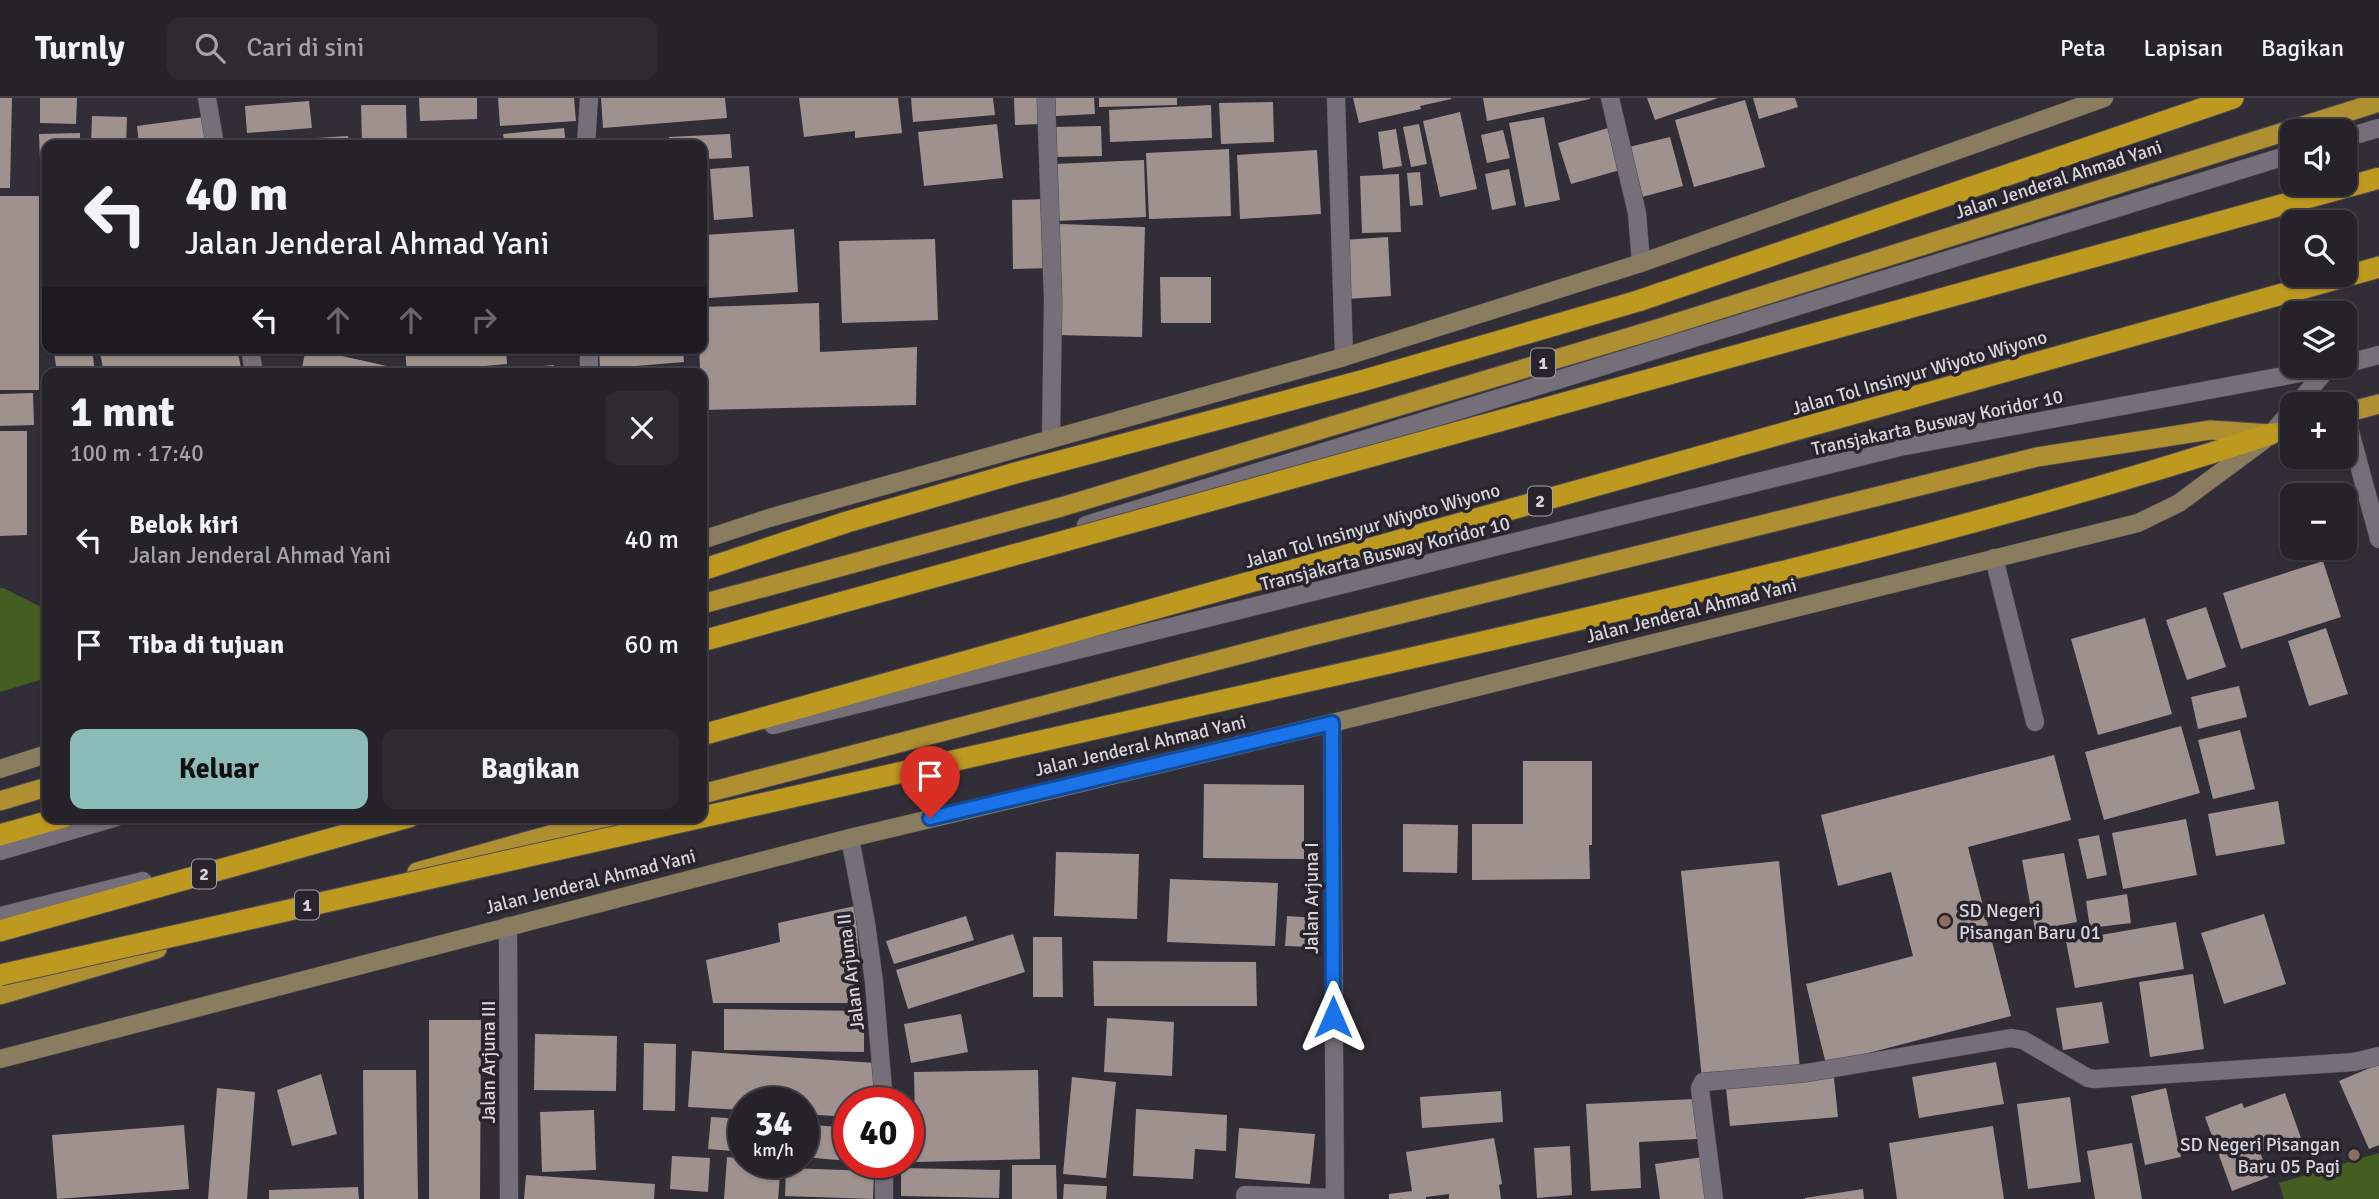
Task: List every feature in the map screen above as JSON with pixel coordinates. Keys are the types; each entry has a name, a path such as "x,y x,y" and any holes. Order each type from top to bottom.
{"highway":[{"path":"707,568 847,522 1012,474 1365,380 1638,300 2233,98"},
{"name":"Jalan Jenderal Ahmad Yani","path":"707,603 1061,507 1660,328 2379,102"},
{"path":"707,641 2379,178"},
{"name":"Jalan Tol Insinyur Wiyoto Wiyono","path":"707,734 2379,267"},
{"path":"2357,410 2379,404"},
{"name":"Jalan Jenderal Ahmad Yani","path":"707,793 1311,636 2037,457 2210,430 2271,434 2280,431"},
{"path":"707,816 1669,600 2140,477 2271,434"},
{"path":"0,801 42,788"},
{"path":"0,835 43,823"},
{"name":"2","path":"0,931 387,823"},
{"name":"1","path":"0,995 478,854 593,823"},
{"path":"0,975 676,823"}],"main road":[{"path":"707,538 769,518 1344,357 1641,263 2104,98"},
{"name":"Jalan Jenderal Ahmad Yani","path":"0,1059 850,838 1332,723 2138,523 2179,503 2271,434"},
{"path":"0,769 42,756"}],"street":[{"path":"207,98 214,140"},
{"path":"586,140 589,98"},
{"path":"1046,98 1053,300 1051,439"},
{"path":"1336,98 1344,357"},
{"path":"1610,98 1636,213 1641,263"},
{"path":"2357,134 2379,128"},
{"path":"707,640 2280,158"},
{"name":"Transjakarta Busway Koridor 10","path":"2357,361 2379,355"},
{"name":"Transjakarta Busway Koridor 10","path":"707,742 1900,447 2280,377"},
{"path":"2310,392 2324,378"},
{"path":"2271,434 2280,424"},
{"path":"2357,450 2374,503 2379,538"},
{"path":"1994,558 2035,722"},
{"name":"Jalan Arjuna I","path":"1332,723 1335,1199"},
{"path":"0,851 96,823"},
{"path":"0,916 377,823"},
{"name":"Jalan Arjuna II","path":"850,838 874,982 883,1087"},
{"name":"Jalan Arjuna III","path":"508,926 509,1199"},
{"path":"1714,1199 1700,1088 1703,1082 1807,1073 2011,1038 2023,1040 2088,1079 2354,1062 2379,1056"},
{"path":"884,1178 884,1199"},
{"path":"1245,1195 1335,1199"}],"green space":[{"path":"0,588 3,588 42,608 42,679 0,692"},
{"name":"SD Negeri Pisangan Baru 05 Pagi","path":"2379,1153 2379,1199 2284,1199 2279,1183"}],"building":[{"path":"0,98 12,98 10,188 0,188"},
{"path":"40,98 77,98 76,124 40,123"},
{"path":"419,98 477,98 477,119 420,121"},
{"path":"498,98 574,98 576,121 500,126"},
{"path":"601,98 725,98 727,118 603,128"},
{"path":"799,98 898,98 902,133 855,138 855,131 804,137"},
{"path":"911,98 993,98 995,115 913,122"},
{"path":"1014,98 1039,98 1040,124 1015,125"},
{"path":"1055,98 1094,98 1095,114 1056,116"},
{"path":"1099,98 1177,98 1177,105 1099,107"},
{"path":"1353,98 1451,99 1420,106 1421,109 1359,123"},
{"path":"1483,98 1590,98 1590,99 1487,121"},
{"path":"1647,98 1718,98 1655,120"},
{"path":"1753,98 1795,98 1798,107 1759,119"},
{"path":"1745,100 1765,167 1694,187 1675,120"},
{"path":"309,101 312,128 247,133 245,106"},
{"path":"1273,102 1274,142 1221,144 1219,103"},
{"path":"361,105 406,105 407,140 362,140"},
{"path":"1211,105 1212,138 1110,142 1109,110"},
{"path":"1460,112 1477,189 1440,197 1423,121"},
{"path":"92,116 127,117 126,140 91,140"},
{"path":"204,117 207,140 138,140 137,126"},
{"path":"1544,117 1560,200 1525,207 1509,123"},
{"path":"997,124 1003,178 924,186 918,132"},
{"path":"1419,124 1427,164 1411,167 1403,127"},
{"path":"1101,126 1102,156 1052,157 1051,127"},
{"path":"564,128 565,140 504,140 503,134"},
{"path":"1608,128 1620,170 1571,184 1558,143"},
{"path":"1396,129 1402,166 1383,169 1378,132"},
{"path":"1503,130 1510,158 1487,163 1481,135"},
{"path":"80,133 80,140 42,140 42,185 41,185 39,134"},
{"path":"730,134 732,158 707,159 707,140 669,140 669,137"},
{"path":"348,136 348,140 286,140"},
{"path":"1670,137 1683,186 1642,197 1629,147"},
{"path":"649,138 649,140 602,140"},
{"path":"1229,149 1231,216 1149,219 1146,153"},
{"path":"1317,150 1321,214 1240,219 1237,155"},
{"path":"1144,160 1146,217 1057,221 1055,164"},
{"path":"749,166 753,217 714,220 710,169"},
{"path":"1509,169 1516,205 1492,210 1485,174"},
{"path":"1420,172 1423,205 1410,206 1407,173"},
{"path":"1399,174 1401,232 1362,233 1360,176"},
{"path":"0,196 39,196 39,390 0,390"},
{"path":"1047,199 1048,268 1013,269 1012,200"},
{"path":"1060,224 1145,227 1142,337 1057,335"},
{"path":"794,229 798,292 709,298 707,235"},
{"path":"1388,237 1391,296 1347,299 1343,240"},
{"path":"935,239 938,320 842,323 839,241"},
{"path":"1160,277 1211,277 1211,323 1161,323"},
{"path":"819,303 820,352 917,347 916,405 707,410 707,368 700,368 699,354 707,354 707,307"},
{"path":"54,354 93,354 94,368 56,368"},
{"path":"100,354 238,354 241,368 103,368"},
{"path":"305,354 333,354 396,368 302,368"},
{"path":"405,354 506,354 507,364 463,368 407,368"},
{"path":"599,354 683,354 684,362 600,368"},
{"path":"554,365 554,368 520,368"},
{"path":"33,393 34,425 0,426 0,394"},
{"path":"0,431 27,431 27,535 0,536"},
{"path":"2323,561 2341,617 2241,649 2223,593"},
{"path":"2206,607 2226,667 2187,680 2166,620"},
{"path":"2145,618 2172,714 2098,735 2071,639"},
{"path":"2326,628 2348,694 2309,706 2288,641"},
{"path":"2239,686 2247,717 2198,729 2191,697"},
{"path":"2181,726 2200,793 2104,820 2085,752"},
{"path":"2240,730 2255,789 2213,799 2198,740"},
{"name":"SD Negeri Pisangan Baru 01","path":"2054,755 2071,820 1968,847 2011,1016 1826,1064 1806,984 1913,956 1891,872 1838,886 1821,815"},
{"path":"1523,761 1592,761 1590,879 1472,880 1472,824 1523,824"},
{"path":"1204,784 1304,785 1304,859 1203,858"},
{"path":"2278,801 2285,844 2216,856 2208,814"},
{"path":"2186,819 2197,875 2123,889 2112,833"},
{"path":"1403,824 1458,825 1457,873 1403,872"},
{"path":"2099,835 2107,875 2087,879 2078,839"},
{"path":"1056,852 1139,854 1137,919 1054,916"},
{"path":"2064,853 2077,922 2035,930 2022,860"},
{"path":"1779,861 1800,1069 1702,1079 1681,871"},
{"path":"1170,879 1278,883 1275,946 1167,942"},
{"path":"2127,894 2131,923 2090,928 2086,901"},
{"path":"855,906 860,964 849,1003 713,1003 706,960 780,942 778,923"},
{"path":"2264,914 2286,984 2224,1004 2201,933"},
{"path":"966,916 974,940 894,964 886,941"},
{"path":"1287,916 1316,918 1314,947 1285,946"},
{"path":"2176,922 2184,969 2075,988 2066,941"},
{"path":"1013,934 1025,972 908,1009 896,970"},
{"path":"1033,937 1062,937 1063,997 1033,997"},
{"path":"1093,961 1256,962 1257,1006 1094,1006"},
{"path":"2193,974 2204,1049 2150,1057 2139,982"},
{"path":"2102,1002 2109,1043 2063,1050 2056,1008"},
{"path":"724,1009 864,1011 864,1052 724,1050"},
{"path":"961,1014 968,1052 911,1063 904,1024"},
{"path":"1107,1018 1174,1022 1172,1076 1104,1072"},
{"path":"429,1020 481,1020 480,1199 429,1199"},
{"path":"535,1034 617,1036 616,1091 534,1090"},
{"path":"644,1043 676,1044 675,1111 643,1110"},
{"path":"692,1051 876,1063 875,1087 833,1087 833,1116 819,1115 819,1087 728,1087 728,1109 688,1107"},
{"path":"1996,1062 2004,1104 1919,1118 1912,1077"},
{"path":"2379,1064 2379,1145 2369,1149 2339,1081"},
{"path":"363,1070 416,1070 418,1199 364,1199"},
{"path":"1038,1070 1040,1159 924,1162 924,1087 914,1087 914,1072"},
{"path":"321,1074 337,1134 292,1146 277,1090"},
{"path":"1072,1077 1116,1082 1106,1178 1063,1174"},
{"path":"1834,1078 1838,1117 1730,1126 1726,1088"},
{"path":"217,1088 255,1092 247,1199 208,1199"},
{"path":"2166,1088 2181,1157 2145,1165 2131,1096"},
{"path":"1501,1091 1503,1122 1422,1128 1420,1097"},
{"path":"2285,1093 2301,1138 2260,1152 2269,1177 2232,1191 2205,1117 2242,1103 2244,1108"},
{"path":"2070,1097 2081,1182 2028,1189 2017,1104"},
{"path":"1695,1099 1697,1139 1639,1142 1641,1188 1591,1191 1586,1104"},
{"path":"1136,1109 1227,1115 1226,1151 1195,1149 1193,1179 1133,1176"},
{"path":"594,1110 596,1170 542,1172 540,1112"},
{"path":"711,1117 728,1118 728,1151 708,1149"},
{"path":"184,1125 189,1189 57,1199 52,1135"},
{"path":"819,1125 833,1127 833,1160 819,1158"},
{"path":"1993,1126 2004,1199 1897,1199 1889,1143"},
{"path":"1239,1128 1315,1134 1310,1184 1235,1178"},
{"path":"1494,1138 1502,1184 1499,1185 1501,1199 1449,1199 1449,1194 1426,1199 1389,1199 1389,1194 1412,1191 1406,1152"},
{"path":"2132,1143 2142,1199 2095,1199 2087,1151"},
{"path":"1570,1146 1572,1195 1537,1198 1534,1148"},
{"path":"672,1156 710,1158 708,1192 670,1189"},
{"path":"727,1157 728,1178 780,1178 778,1199 724,1199"},
{"path":"1703,1157 1709,1199 1660,1199 1655,1164"},
{"path":"1012,1165 1056,1165 1057,1199 1012,1199"},
{"path":"924,1168 1000,1170 999,1198 901,1196 901,1178 924,1178"},
{"path":"819,1169 833,1170 833,1178 874,1178 873,1199 785,1196 786,1178 819,1178"},
{"path":"526,1175 655,1184 654,1199 524,1199"},
{"path":"1064,1184 1107,1186 1106,1199 1063,1199"},
{"path":"358,1187 359,1199 269,1199 269,1190"},
{"path":"1863,1189 1864,1199 1805,1199 1805,1198"}],"place":[{"name":"SD Negeri Pisangan Baru 01","path":"1945,921"},
{"name":"SD Negeri Pisangan Baru 05 Pagi","path":"2354,1155"}],"route":[{"path":"930,818 1332,723 1333,1017"}]}
